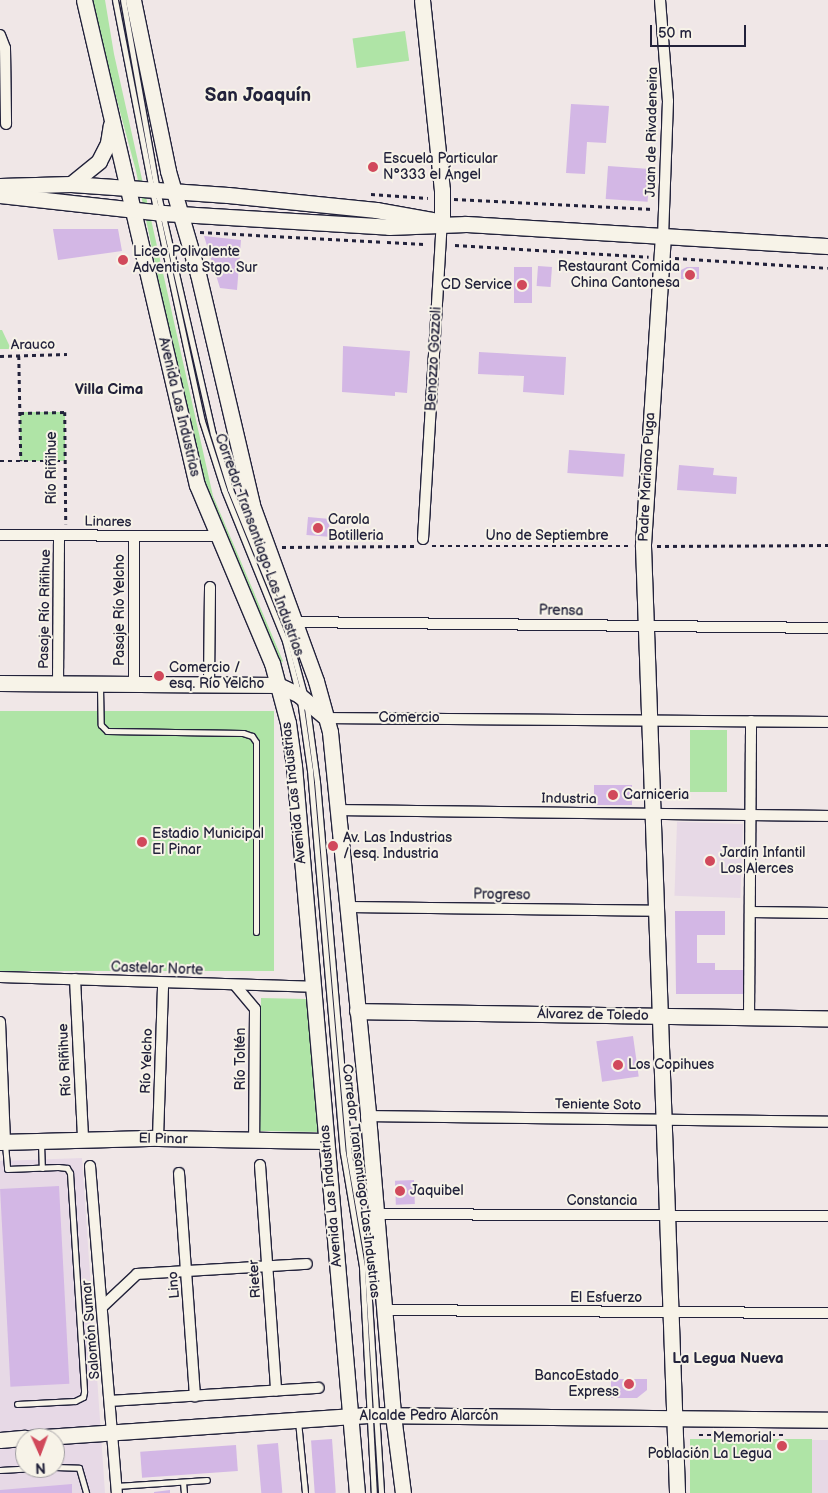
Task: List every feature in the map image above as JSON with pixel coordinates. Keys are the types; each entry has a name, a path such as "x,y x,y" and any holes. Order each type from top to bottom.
{"main road":[{"name":"Avenida Las Industrias","path":"84,0 135,212 189,455 216,536 267,650 278,685 294,766 357,1493"},
{"path":"132,0 174,192 265,547 326,718 339,810 368,1116 393,1415 403,1493"},
{"name":"Benozzo Gozzoli","path":"422,0 442,190 442,222"},
{"path":"71,184 100,161 108,143 112,121"},
{"path":"0,186 71,184 129,188 376,210 442,222 828,246"},
{"path":"0,195 135,212 389,227 442,222"},
{"name":"Padre Mariano Puga","path":"649,720 643,546 663,235"},
{"path":"0,683 278,685 302,697 326,718"},
{"path":"649,720 677,1493"},
{"name":"Álvarez de Toledo","path":"357,1011 828,1018"},
{"name":"El Pinar","path":"2,1142 158,1138 326,1141"},
{"name":"Alcalde Pedro Alarcón","path":"65,1435 371,1415 828,1420"},
{"path":"0,1440 15,1439"}],"street":[{"name":"Juan de Rivadeneira","path":"660,0 668,101 663,235"},
{"path":"0,35 6,124"},
{"name":"Benozzo Gozzoli","path":"423,539 442,222"},
{"name":"Linares","path":"0,535 216,536"},
{"name":"Pasaje Río Riñihue","path":"58,684 59,536"},
{"name":"Pasaje Río Yelcho","path":"134,536 134,684"},
{"path":"209,684 210,587"},
{"name":"Prensa","path":"293,622 828,628"},
{"name":"Comercio","path":"326,718 828,722"},
{"path":"749,1017 751,721"},
{"name":"Industria","path":"339,810 828,816"},
{"name":"Progreso","path":"348,907 656,911"},
{"path":"750,912 828,913"},
{"name":"Castelar Norte","path":"0,977 163,984 313,987"},
{"name":"Río Riñihue","path":"75,979 83,1139"},
{"name":"Río Yelcho","path":"158,1138 163,984"},
{"name":"Río Toltén","path":"235,985 255,1009 254,1140"},
{"path":"0,1022 2,1142"},
{"name":"Teniente Soto","path":"368,1116 828,1122"},
{"name":"Rieter","path":"260,1165 276,1390"},
{"name":"Salomón Sumar","path":"90,1166 117,1489"},
{"name":"Lino","path":"179,1173 195,1396"},
{"name":"Constancia","path":"376,1214 828,1216"},
{"path":"102,1307 134,1275 307,1264"},
{"name":"El Esfuerzo","path":"384,1310 828,1313"},
{"path":"110,1401 319,1388"}],"lane":[{"name":"Corredor Transantiago Las Industrias","path":"115,0 154,190 220,459 285,624 302,697 317,782 347,1137 366,1253 373,1328 371,1415 374,1493"},
{"name":"Corredor Transantiago Las Industrias","path":"123,0 154,190"},
{"path":"100,684 101,725 107,731 243,733 252,736 256,742 256,932"},
{"path":"41,1141 42,1168"},
{"path":"2,1142 7,1169 67,1168 70,1173 84,1392 83,1397 75,1400 17,1404"},
{"name":"Corredor Transantiago Las Industrias","path":"371,1415 381,1493"},
{"path":"298,1419 306,1493"},
{"path":"65,1467 79,1468 86,1493"},
{"path":"0,1470 15,1469"},
{"path":"117,1489 207,1480"},
{"path":"183,1482 184,1493"}],"path":[{"path":"459,199 664,210"},
{"path":"199,232 424,244"},
{"path":"455,244 828,268"},
{"name":"Arauco","path":"0,356 67,354"},
{"path":"20,356 21,461"},
{"name":"Río Riñihue","path":"20,413 65,412 66,524 59,536"},
{"path":"0,461 65,461"},
{"name":"Uno de Septiembre","path":"265,547 828,545"},
{"path":"699,1434 788,1435"}],"shaded area":[{"name":"Jardín Infantil Los Alerces","path":"677,822 743,824 740,898 674,896"},
{"path":"82,1158 105,1493 0,1493 0,1161"},
{"path":"812,1440 828,1440 828,1493 812,1493"}],"green space":[{"path":"90,0 105,0 114,54 213,496 283,661 279,665 209,504 190,433 136,171"},
{"path":"405,31 409,61 357,68 353,38"},
{"path":"0,330 2,330 11,349 0,349"},
{"path":"20,412 65,412 65,461 20,461"},
{"name":"Estadio Municipal El Pinar","path":"0,711 274,711 274,971 0,971"},
{"path":"690,730 727,730 727,792 690,792"},
{"path":"261,998 306,999 322,1132 260,1131"},
{"path":"690,1439 812,1439 812,1493 690,1493"}],"building":[{"path":"571,104 609,106 606,143 587,142 585,174 566,173"},
{"path":"608,166 650,169 648,202 606,199"},
{"path":"53,229 118,229 122,251 58,260"},
{"path":"204,236 241,240 237,290 220,288"},
{"name":"CD Service","path":"538,266 552,267 551,287 537,286"},
{"name":"CD Service","path":"514,267 532,267 532,303 514,303"},
{"name":"Restaurant Comida China Cantonesa","path":"687,267 699,267 699,279 681,279 681,270"},
{"path":"343,346 410,351 407,393 395,392 395,396 342,392"},
{"path":"479,352 566,357 564,395 523,392 524,376 478,374"},
{"path":"569,450 625,454 623,477 567,473"},
{"path":"679,465 714,468 713,475 737,477 736,494 677,490"},
{"path":"308,517 330,519 328,537 306,535"},
{"name":"Carniceria","path":"594,785 632,785 632,805 594,805"},
{"path":"675,911 725,911 725,935 697,935 697,963 715,963 715,970 743,970 743,994 676,994"},
{"name":"Los Copihues","path":"633,1036 639,1077 602,1082 596,1041"},
{"path":"414,1180 415,1204 396,1205 395,1181"},
{"path":"59,1186 69,1384 10,1387 0,1189"},
{"name":"BancoEstado Express","path":"611,1379 647,1379 647,1390 637,1398 611,1398"},
{"path":"332,1439 336,1493 315,1493 311,1440"},
{"path":"278,1443 282,1493 261,1493 257,1445"},
{"path":"236,1445 238,1471 142,1478 140,1452"},
{"path":"72,1484 72,1493 0,1493 0,1490"},
{"path":"170,1490 170,1493 154,1493 154,1492"}],"place":[{"name":"Escuela Particular N°333 el Ángel","path":"373,167"},
{"name":"Liceo Polivalente Adventista Stgo. Sur","path":"123,260"},
{"name":"Restaurant Comida China Cantonesa","path":"690,275"},
{"name":"CD Service","path":"522,285"},
{"name":"Carola Botilleria","path":"318,528"},
{"name":"Comercio / esq. Río Yelcho","path":"159,676"},
{"name":"Carniceria","path":"613,795"},
{"name":"Estadio Municipal El Pinar","path":"142,842"},
{"name":"Av. Las Industrias / esq. Industria","path":"333,846"},
{"name":"Jardín Infantil Los Alerces","path":"710,861"},
{"name":"Los Copihues","path":"618,1065"},
{"name":"Jaquibel","path":"400,1191"},
{"name":"BancoEstado Express","path":"629,1384"},
{"name":"Memorial Población La Legua","path":"782,1446"}],"district":[{"name":"San Joaquín","path":"258,96"},
{"name":"Villa Cima","path":"109,390"},
{"name":"La Legua Nueva","path":"728,1359"}]}
